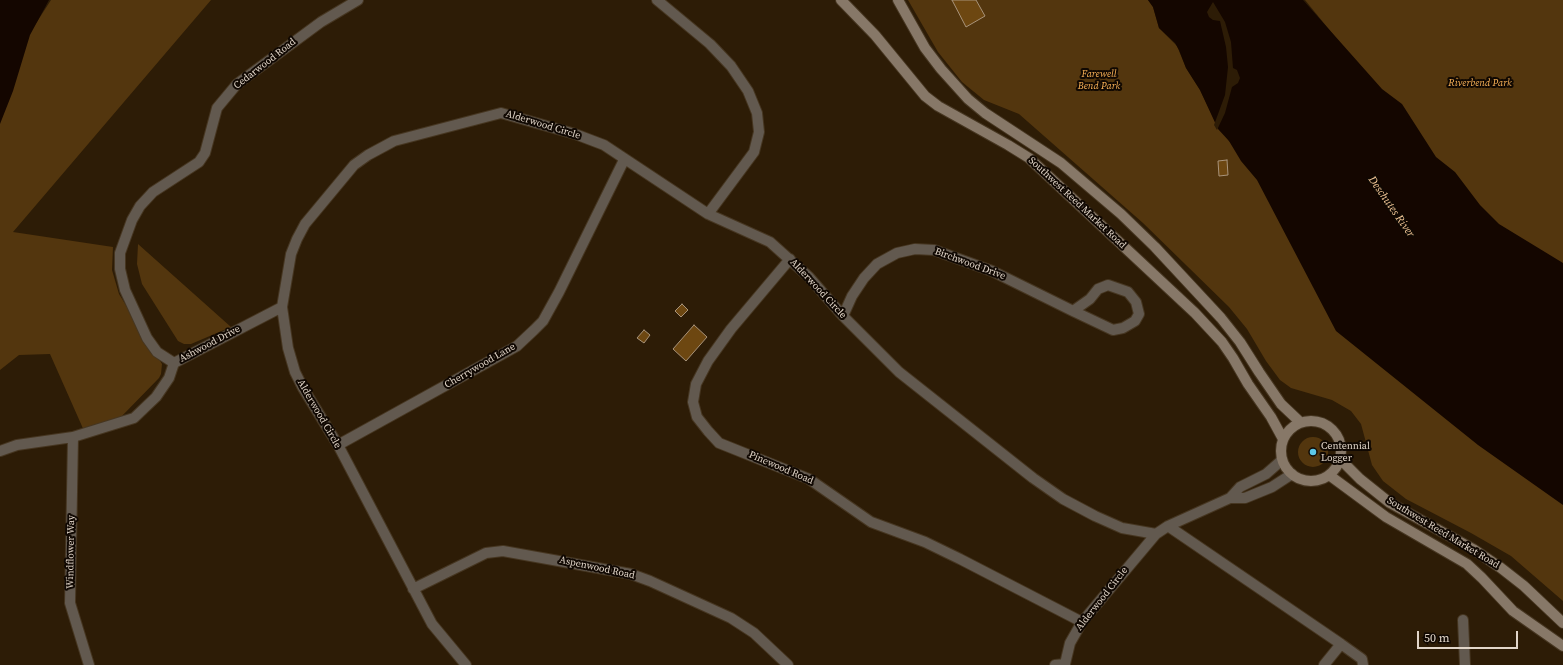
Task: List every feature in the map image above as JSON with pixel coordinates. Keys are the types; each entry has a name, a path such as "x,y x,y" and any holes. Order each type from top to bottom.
{"main road":[{"name":"Southwest Reed Market Road","path":"841,0 875,36 925,96 952,114 1008,145 1028,158 1195,313 1222,342 1229,352 1248,384 1271,416 1283,439"},
{"name":"Southwest Reed Market Road","path":"898,0 925,48 940,69 968,99 985,113 1061,163 1121,214 1155,247 1222,318 1240,342 1258,372 1281,404 1300,422"},
{"path":"1310,420 1328,425 1340,440 1340,459 1336,468 1329,476 1320,480 1310,481 1300,479 1292,474 1282,460 1281,446 1283,439 1287,432 1300,422 1310,420"},
{"name":"Southwest Reed Market Road","path":"1340,459 1360,479 1390,503 1474,549 1501,568 1563,623"},
{"name":"Southwest Reed Market Road","path":"1329,476 1386,517 1467,564 1513,611 1563,646"}],"street":[{"name":"Cedarwood Road","path":"174,363 157,352 147,338 125,290 120,269 120,253 132,220 140,206 153,192 199,162 204,153 217,108 237,84 320,22 358,0"},
{"path":"657,0 710,44 731,66 748,91 757,113 759,132 754,152 708,214"},
{"name":"Alderwood Circle","path":"466,665 432,624 338,445 295,372 288,348 282,307 291,254 306,224 354,165 368,155 394,141 501,113 582,137 604,146 708,214 770,242 809,277 843,316 899,372 1063,499 1122,528 1156,534"},
{"name":"Cherrywood Lane","path":"338,445 517,346 534,330 543,321 559,292 624,160"},
{"name":"Birchwood Drive","path":"843,316 852,296 864,278 878,264 897,253 915,249 934,250 992,271 1073,311 1113,330 1123,328 1135,321 1139,314 1136,302 1128,292 1108,285 1098,289 1090,299 1073,311"},
{"name":"Pinewood Road","path":"790,259 731,329 708,361 696,384 693,402 697,417 708,432 719,443 809,479 871,522 925,542 960,558 1082,622"},
{"name":"Ashwood Drive","path":"0,451 17,445 73,437 134,418 156,397 169,378 174,363 282,307"},
{"name":"Windflower Way","path":"73,437 70,603 89,665"},
{"name":"Alderwood Circle","path":"1062,665 1070,643 1082,622 1156,534 1168,526 1230,498 1240,487 1266,474 1282,460"},
{"name":"Alderwood Circle","path":"1230,498 1245,498 1272,487 1292,474"},
{"path":"1168,526 1341,644 1362,659 1364,665"},
{"name":"Aspenwood Road","path":"413,589 481,556 503,551 630,574 730,618 754,633 788,665"},
{"path":"1463,620 1465,665"},
{"path":"1324,665 1341,644"}],"green space":[{"path":"51,0 211,0 13,232 113,247 112,270 119,294 162,364 159,378 121,417 112,423 85,433 50,354 19,355 0,370 0,84 20,48"},
{"name":"Farewell Bend Park","path":"908,0 1148,0 1153,7 1159,28 1177,46 1186,68 1200,90 1214,119 1229,141 1563,501 1563,601 1511,556 1406,499 1383,481 1372,465 1361,424 1351,411 1332,400 1291,388 1280,380 1266,361 1247,329 1229,307 1143,223 1019,114 984,100 962,82 938,52"},
{"name":"Riverbend Park","path":"1305,0 1563,0 1563,276 1481,216"},
{"path":"138,244 231,327 191,344 184,344 178,341 142,284 137,264"},
{"path":"1313,437 1324,441 1328,452 1324,463 1313,467 1302,463 1298,452 1302,441"}],"water":[{"path":"0,0 49,0 30,35 13,91 0,124"},
{"name":"Deschutes River","path":"1148,0 1303,0 1382,89 1402,104 1436,157 1455,172 1480,205 1499,224 1563,263 1563,505 1478,445 1336,331 1257,180 1241,161 1229,141 1218,129 1200,90 1186,68 1175,43 1159,28 1153,7"}],"pier":[{"path":"1213,2 1225,22 1231,42 1233,68 1237,70 1240,78 1238,83 1232,87 1225,113 1217,130 1214,125 1225,95 1228,67 1226,47 1220,21 1213,20 1209,17 1207,12"}],"building":[{"path":"952,0 976,0 985,16 966,27"},
{"path":"1227,160 1228,175 1219,176 1218,161"},
{"path":"682,304 688,310 681,317 675,311"},
{"path":"694,325 707,337 686,361 673,349"},
{"path":"644,330 650,335 644,343 637,338"}],"place":[{"name":"Centennial Logger","path":"1313,452"}]}
